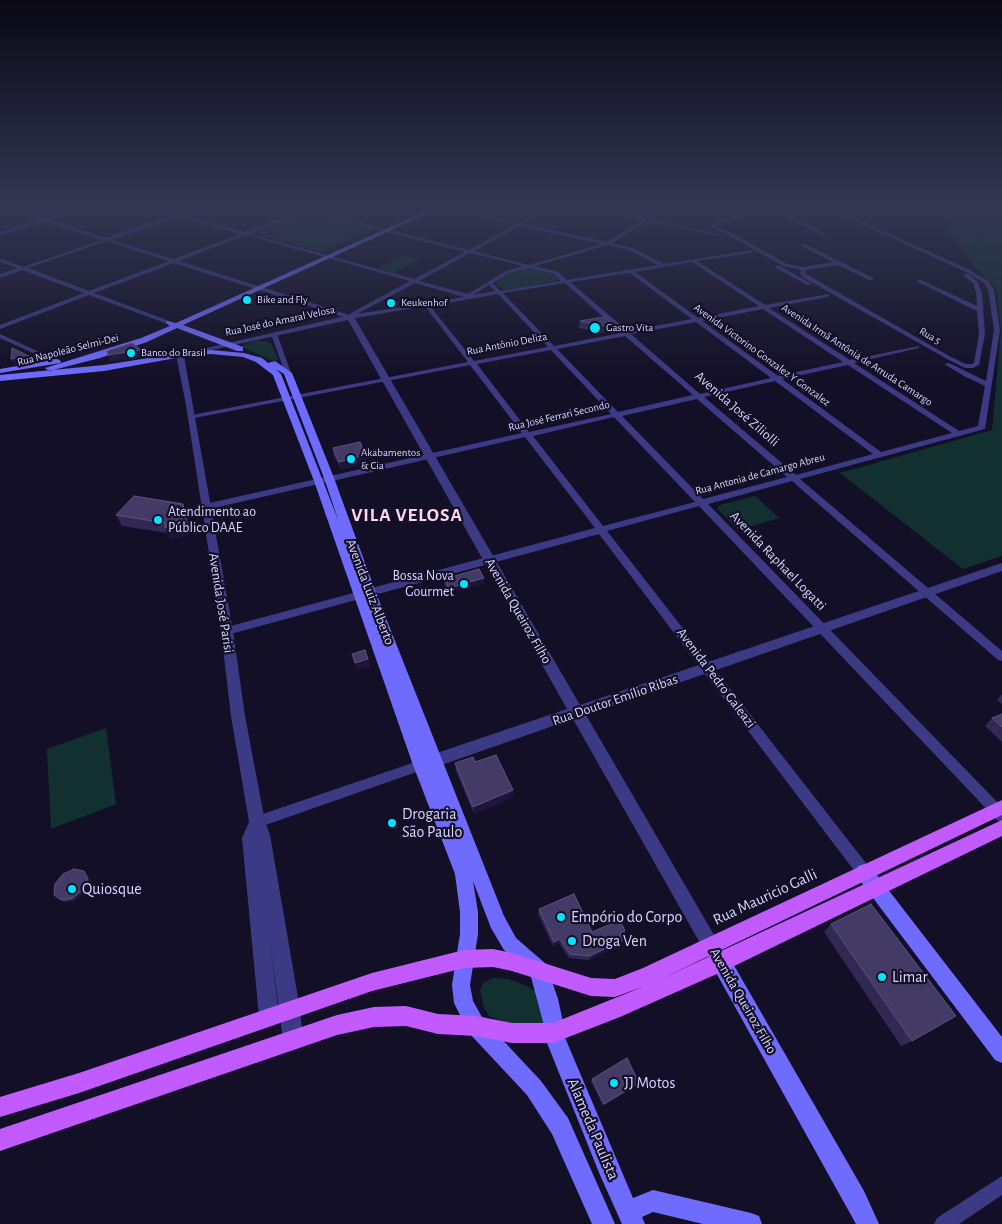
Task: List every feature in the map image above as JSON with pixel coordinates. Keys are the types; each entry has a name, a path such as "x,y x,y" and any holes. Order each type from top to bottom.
{"main road":[{"name":"Rua Napoleão Selmi-Dei","path":"0,377 96,356 131,345 310,263"},
{"name":"Rua Napoleão Selmi-Dei","path":"0,371 55,361 127,341 173,325"},
{"path":"173,325 271,362 288,374"},
{"name":"Rua José do Amaral Velosa","path":"0,377 104,368 183,354 216,352"},
{"name":"Avenida Luiz Alberto","path":"216,352 244,355 269,366 277,374 292,397"},
{"name":"Avenida Luiz Alberto","path":"288,374 292,397 428,763 497,922 510,944 539,971 548,999 553,1022 553,1033"},
{"name":"Avenida Luiz Alberto","path":"428,763 463,874 469,912 469,934 461,985 464,1004 476,1026"},
{"name":"Rua Mauricio Galli","path":"553,1033 613,1010 864,872 1000,811"},
{"name":"Rua Mauricio Galli","path":"0,1107 372,982 464,959 493,958 512,962 591,987 615,988 716,953 876,888 1002,828"},
{"name":"Avenida Pedro Galeazi","path":"864,872 1002,1053"},
{"name":"Avenida Queiroz Filho","path":"716,953 856,1199 868,1224"},
{"path":"0,1140 338,1025 374,1017 406,1016 438,1024 476,1026 512,1033 553,1033"},
{"name":"Alameda Paulista","path":"476,1026 534,1088 560,1126 604,1224"},
{"name":"Alameda Paulista","path":"553,1033 611,1175 631,1217"},
{"path":"631,1217 653,1201 751,1224"}],"street":[{"path":"9,263 173,325"},
{"path":"0,276 37,263"},
{"path":"0,327 172,263"},
{"path":"178,263 255,288 352,315 451,263"},
{"path":"351,263 469,296 508,272 539,263"},
{"name":"Avenida José Ziliolli","path":"524,263 556,273 568,281 1002,657"},
{"path":"659,263 663,265"},
{"name":"Rua José do Amaral Velosa","path":"183,354 352,315 378,313 469,296 677,263"},
{"name":"Avenida Irmã Antônia de Arruda Camargo","path":"696,263 959,434"},
{"path":"772,263 966,375 989,384"},
{"name":"Rua 5","path":"783,263 803,269 803,274 806,277 965,366 972,366 977,364 982,334 978,287 967,276 939,263"},
{"path":"788,272 837,263"},
{"path":"838,263 871,279"},
{"name":"Rua Antonia de Camargo Abreu","path":"227,630 364,595 982,428 996,330 991,289 986,282 951,263"},
{"name":"Avenida Victorino Gonzalez Y Gonzalez","path":"631,271 880,455"},
{"path":"919,281 980,310"},
{"name":"Avenida Raphael Logatti","path":"490,283 822,629 1000,811"},
{"name":"Rua Antônio Deliza","path":"192,417 827,295"},
{"path":"962,302 976,303 978,301"},
{"name":"Avenida Pedro Galeazi","path":"427,305 864,872"},
{"name":"Rua José do Amaral Velosa","path":"352,315 378,313"},
{"name":"Avenida Queiroz Filho","path":"352,315 386,379 716,953"},
{"path":"274,334 288,374"},
{"path":"0,336 55,361"},
{"name":"Rua José Ferrari Secondo","path":"205,507 917,346"},
{"name":"Avenida José Parisi","path":"183,354 205,507 227,630 238,716 257,822 262,835 290,1009 293,1040"},
{"name":"Rua Doutor Emílio Ribas","path":"257,822 1002,567"},
{"name":"Avenida José Parisi","path":"257,822 250,838 269,1016"},
{"path":"943,1224 1002,1185"}],"green space":[{"path":"388,263 411,263 393,273 378,268"},
{"path":"971,263 1002,263 1002,556 963,569 840,473 992,430 1001,330 996,288"},
{"path":"529,268 549,273 561,280 505,290 496,284 496,282 511,273"},
{"path":"255,341 271,343 278,359 274,361 241,347"},
{"path":"755,496 779,518 739,530 717,509 720,505"},
{"path":"106,728 116,804 51,829 47,749"},
{"path":"493,978 509,979 529,987 542,996 548,1010 543,1027 513,1026 489,1016 484,1008 480,990 483,983"}],"building":[{"path":"604,317 612,323 603,326 580,321"},
{"path":"132,343 141,350 108,355 107,351"},
{"path":"12,348 29,356 11,359"},
{"path":"360,442 366,455 339,462 333,448"},
{"path":"134,496 183,504 187,523 165,528 165,523 116,515"},
{"path":"479,569 484,578 449,588 444,579"},
{"path":"365,650 368,659 355,663 352,654"},
{"path":"1002,714 1002,727 992,718"},
{"path":"496,755 513,790 473,807 455,763 473,757 475,762"},
{"name":"Quiosque","path":"74,869 84,871 88,879 83,890 73,898 61,900 54,895 55,884 63,874"},
{"path":"574,894 592,932 620,920 625,931 620,933 623,940 590,956 570,954 560,939 554,942 539,909"},
{"name":"Limar","path":"871,904 956,1016 912,1041 831,924"},
{"name":"JJ Motos","path":"627,1058 639,1083 604,1104 592,1079"}],"place":[{"name":"Bike and Fly","path":"247,300"},
{"name":"Keukenhof","path":"391,303"},
{"name":"Gastro Vita","path":"595,328"},
{"name":"Banco do Brasil","path":"131,353"},
{"name":"Akabamentos & Cia","path":"351,459"},
{"name":"Atendimento ao Público DAAE","path":"158,520"},
{"name":"Bossa Nova Gourmet","path":"464,584"},
{"name":"Drogaria São Paulo","path":"392,823"},
{"name":"Quiosque","path":"72,889"},
{"name":"Empório do Corpo","path":"561,917"},
{"name":"Droga Ven","path":"572,941"},
{"name":"Limar","path":"882,977"},
{"name":"JJ Motos","path":"614,1083"}],"district":[{"name":"VILA VELOSA","path":"407,515"}]}
